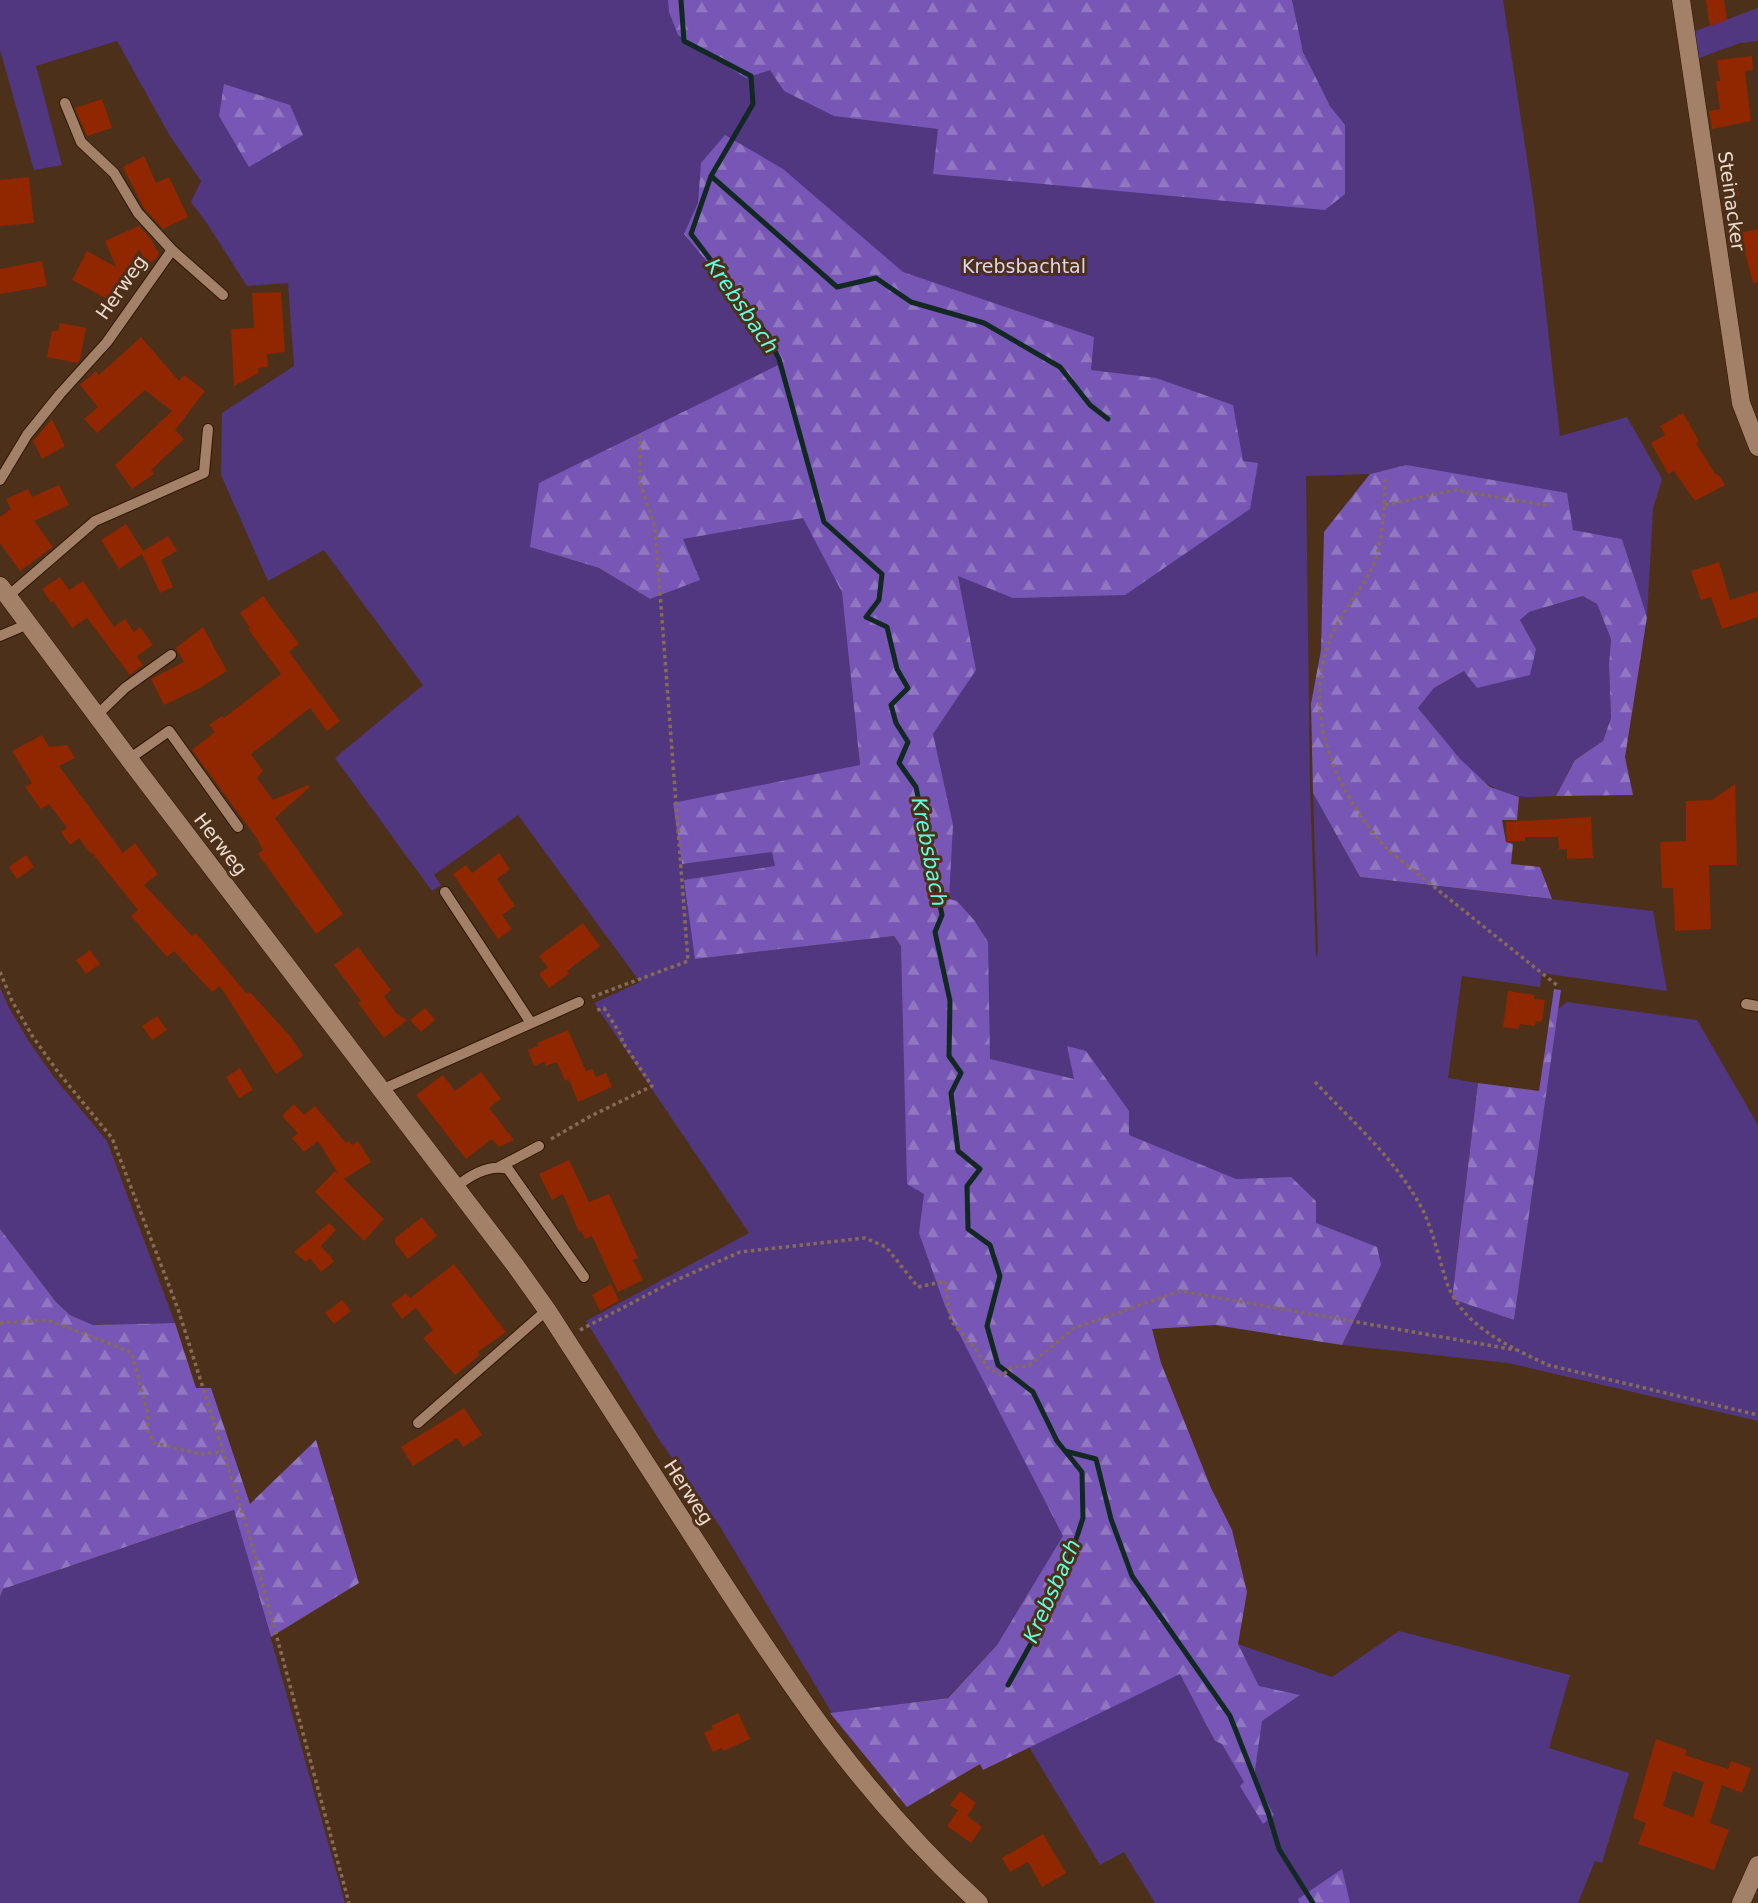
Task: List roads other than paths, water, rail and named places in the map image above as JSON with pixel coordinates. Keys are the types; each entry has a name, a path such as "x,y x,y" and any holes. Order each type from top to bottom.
{"street":[{"name":"Steinacker","path":"1681,0 1741,402 1758,447"},
{"name":"Herweg","path":"4,591 547,1310 802,1702 877,1800 979,1903"},
{"path":"1741,1903 1758,1865"}],"lane":[{"name":"Herweg","path":"65,103 81,142 114,173 138,213 172,250 223,295"},
{"name":"Herweg","path":"0,480 27,435 107,342 172,250"},
{"name":"Herweg","path":"4,591 95,521 204,473 208,429"},
{"path":"0,636 28,624"},
{"path":"96,716 125,688 171,655"},
{"path":"129,760 169,731 238,827"},
{"path":"445,892 531,1023"},
{"path":"381,1090 579,1002"},
{"path":"1746,1004 1758,1006"},
{"path":"455,1188 483,1170 499,1167 539,1146"},
{"path":"499,1167 508,1169 584,1277"},
{"path":"418,1423 547,1310"}],"waterway":[{"name":"Krebsbach","path":"681,0 684,41 751,76 753,104 711,176 691,234 766,333 779,359 824,522 882,574 879,600 866,617 887,627 897,669 908,688 891,705 896,723 908,742 899,763 916,787 942,915 935,932 950,1001 949,1056 961,1073 951,1093 958,1151 980,1169 967,1186 968,1229 990,1245 1000,1276 987,1326 998,1365 1033,1392 1057,1441 1082,1472 1083,1518 1069,1561 1038,1621 1033,1640 1008,1685"},
{"path":"711,176 837,287 876,278 911,302 984,323 1060,367 1090,405 1108,419"},
{"path":"1065,1451 1096,1459 1111,1519 1132,1576 1230,1716 1268,1812 1279,1849 1313,1903"}],"park label":[{"name":"Krebsbachtal","path":"1024,266"}]}
